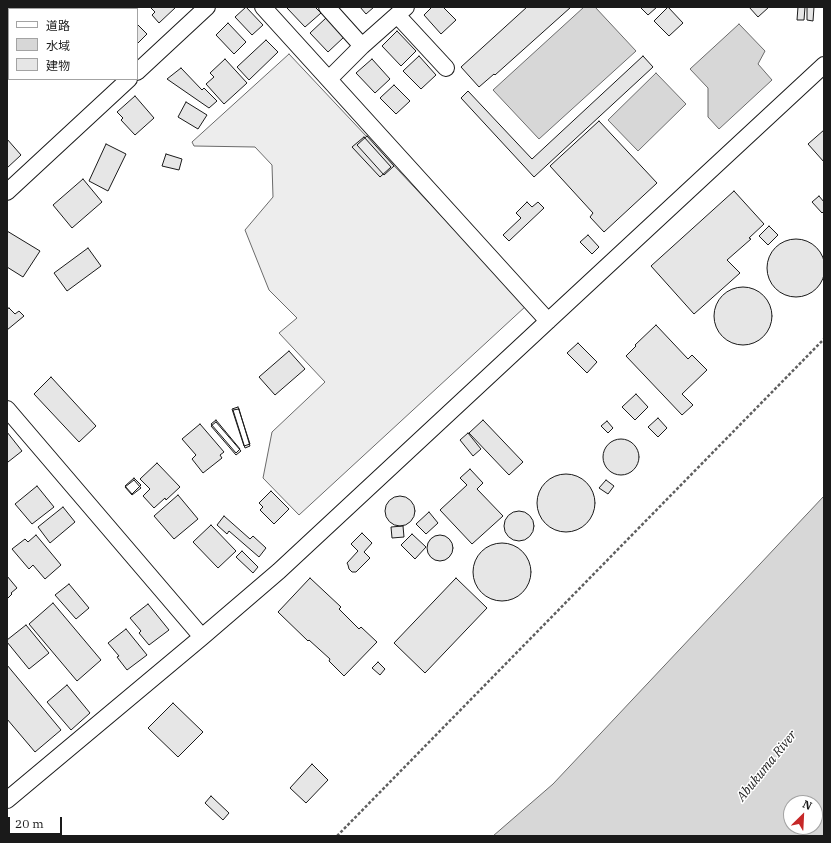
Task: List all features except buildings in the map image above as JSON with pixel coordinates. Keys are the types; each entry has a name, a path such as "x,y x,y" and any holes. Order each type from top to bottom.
{"street":[{"path":"138,71 207,7"},
{"path":"263,7 548,321"},
{"path":"329,8 362,46"},
{"path":"329,79 362,46 401,11 446,68"},
{"path":"7,800 279,571 824,65"},
{"path":"7,192 128,80"},
{"path":"7,409 202,637"}],"path":[{"path":"337,836 824,339"}],"shaded area":[{"path":"289,54 526,306 299,515 263,478 272,432 325,382 279,333 297,318 269,290 245,230 273,197 272,165 255,147 194,146 192,142"}],"water":[{"path":"584,7 595,7 636,51 539,139 493,90"},
{"path":"739,24 765,51 758,64 772,80 719,129 708,117 708,88 690,69"},
{"path":"656,73 686,104 638,151 608,120"},
{"name":"Abukuma River","path":"824,496 824,836 493,836 553,784"}]}
